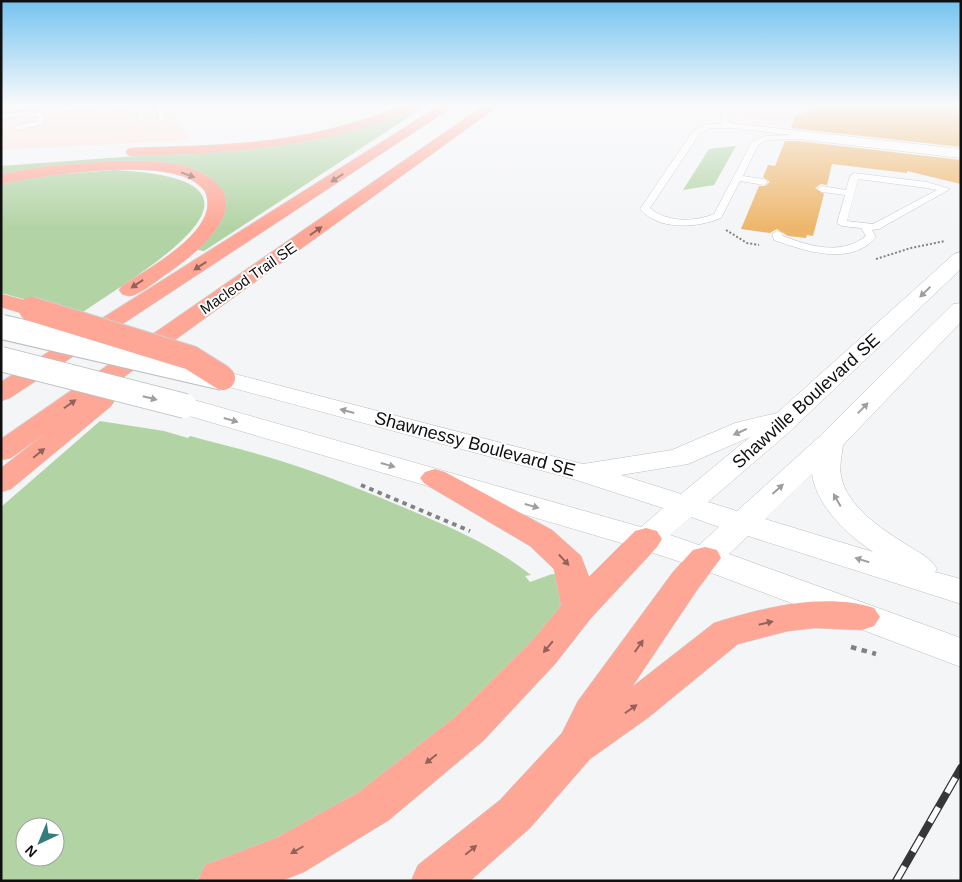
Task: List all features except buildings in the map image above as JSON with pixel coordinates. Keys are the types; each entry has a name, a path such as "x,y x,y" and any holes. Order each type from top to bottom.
{"highway":[{"path":"31,159 249,145"},
{"name":"Macleod Trail SE","path":"1,393 387,145"},
{"name":"Macleod Trail SE","path":"1,452 437,145"},
{"path":"1,179 84,166 150,166 181,172 202,181 209,185 218,196 218,204 208,227 179,255 1,379"},
{"path":"1,300 191,358 223,378"},
{"path":"1,483 174,344 176,330"},
{"path":"435,478 541,538 569,564 577,592 579,610"},
{"path":"221,881 288,856 374,806 469,729 542,654 579,610 646,539"},
{"path":"576,746 592,713 685,581 705,558"},
{"path":"434,881 515,814 576,746 635,706 727,632 788,618 815,615 862,616"}],"main road":[{"name":"Shawville Boulevard SE","path":"646,539 688,505 786,419 961,258"},
{"path":"705,558 829,443 961,309"},
{"name":"Shawnessy Boulevard SE","path":"2,327 223,378 580,472 952,588"},
{"path":"1,359 184,406 646,539 705,558 961,653"},
{"path":"580,472 678,458 745,429 786,419"},
{"path":"829,443 827,476 836,501 846,513 880,542 952,588"}],"lane":[{"path":"688,145 645,209 652,215 690,222 712,220 721,213 754,145"},
{"path":"871,145 961,156"},
{"path":"915,145 961,150"},
{"path":"854,176 927,184 946,189 875,227 842,223 851,193 854,176"},
{"path":"738,178 764,182"},
{"path":"822,189 851,193"},
{"path":"777,234 778,238 808,247 828,251 848,250 864,245 871,237 865,226"}],"path":[{"path":"352,481 475,533"}],"shaded area":[{"path":"1,145 92,145 1,150"}],"green space":[{"path":"267,145 366,145 204,251 197,250 221,221 225,199 169,167 1,175 1,166"},
{"path":"736,146 714,185 683,190 709,149"},
{"path":"114,170 169,177 198,190 204,207 194,227 171,250 83,312 72,312 1,293 1,184 41,176"},
{"path":"100,421 164,431 188,438 190,436 296,466 349,485 462,533 518,565 531,575 525,576 530,582 552,574 566,576 565,616 406,770 216,874 190,881 1,881 1,507"}],"railway":[{"path":"896,881 961,768"}]}
